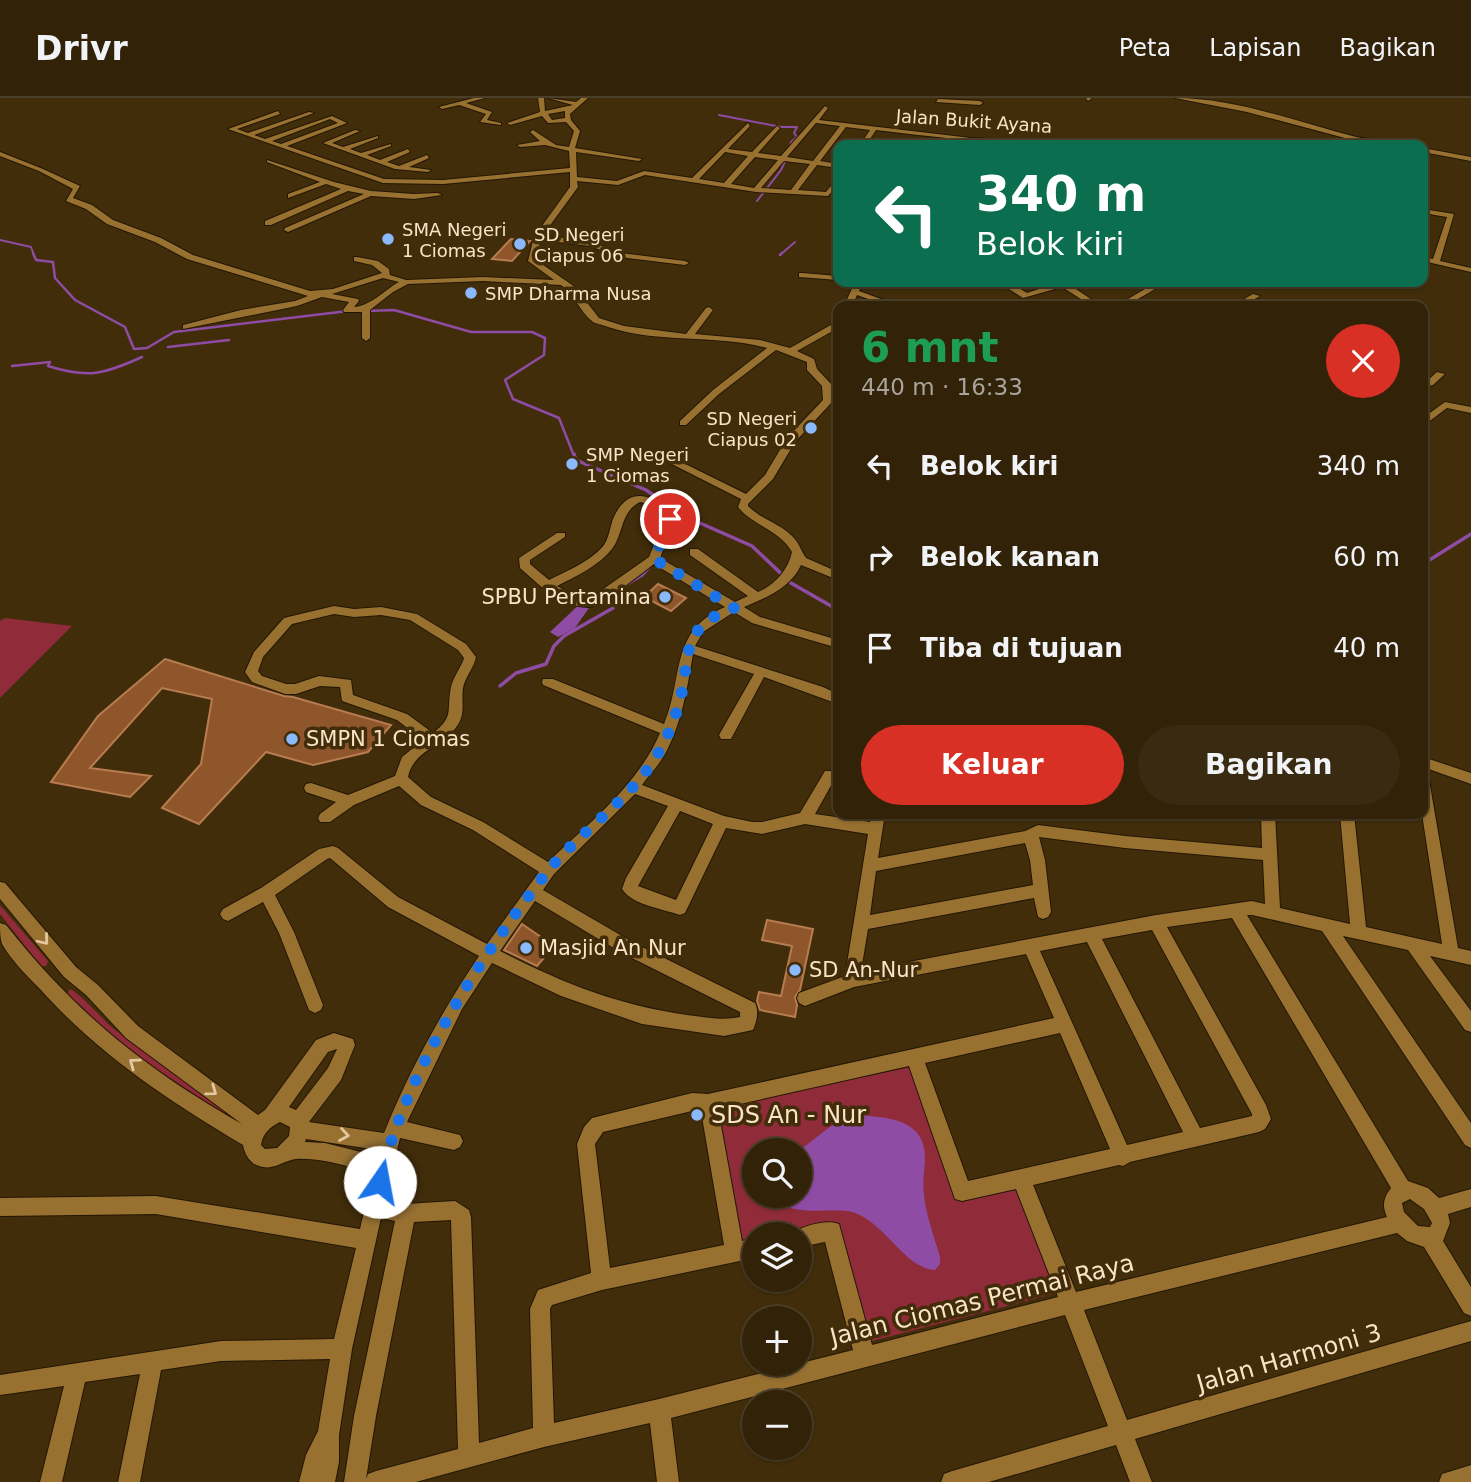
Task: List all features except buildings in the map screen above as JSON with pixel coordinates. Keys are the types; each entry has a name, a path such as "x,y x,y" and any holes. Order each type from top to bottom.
{"street":[{"path":"442,107 482,98"},
{"path":"541,98 540,104 550,122 575,108"},
{"path":"551,98 575,108"},
{"path":"1183,98 1247,110 1364,140"},
{"path":"938,102 980,103"},
{"path":"461,104 477,113 492,114 482,121 499,124"},
{"path":"510,123 575,108"},
{"path":"324,1482 328,1462 328,1435 342,1349 383,1167 392,1136 410,1094 456,1004 489,952 549,870 633,788 659,752 680,697 688,648 706,622 758,598 779,585 796,562 796,546 786,536 743,507 746,498 769,477 791,440 828,401 828,388 812,370 811,361 774,347 602,323 588,313 577,293 532,261 538,237 572,191 572,148 577,131 575,108"},
{"path":"756,190 825,108"},
{"path":"278,113 231,129 383,181 416,183 574,175 618,183 644,173 756,190 833,194"},
{"path":"247,135 312,113"},
{"path":"265,141 330,117 344,123 281,146"},
{"name":"Jalan Bukit Ayana","path":"814,121 951,140"},
{"path":"694,181 748,125"},
{"path":"792,193 844,125"},
{"path":"725,186 777,128"},
{"name":"Jalan Bukit Ayana","path":"866,140 874,129"},
{"path":"358,131 326,143 400,168 428,170"},
{"path":"533,132 546,143"},
{"path":"930,136 930,140"},
{"path":"344,149 376,137"},
{"path":"520,145 546,143 639,159"},
{"path":"362,155 389,145"},
{"path":"722,150 833,165"},
{"path":"292,196 408,151"},
{"path":"1428,151 1471,159"},
{"path":"0,155 41,170 77,188 69,199 89,207 110,222 190,257 290,289 355,301 347,310 366,311 390,290 406,282"},
{"path":"400,168 427,157"},
{"path":"270,161 346,189 369,194 402,197 438,195"},
{"path":"828,194 833,187"},
{"path":"268,223 346,189"},
{"path":"288,230 369,194"},
{"path":"1428,212 1451,216 1436,262"},
{"path":"538,237 592,244 616,254 685,263"},
{"path":"357,259 374,263 386,271 386,275"},
{"path":"1428,260 1471,271"},
{"path":"186,327 297,303 386,275 406,282 483,279 565,284"},
{"path":"802,275 833,278"},
{"path":"850,301 857,287"},
{"path":"1012,287 1030,298 1056,287"},
{"path":"1069,287 1086,301"},
{"path":"1129,301 1154,287"},
{"path":"855,292 881,301"},
{"path":"1246,301 1256,296"},
{"path":"688,337 709,310"},
{"path":"366,311 366,338"},
{"path":"790,352 833,327"},
{"path":"683,423 716,392 774,347"},
{"path":"1428,383 1440,374"},
{"path":"821,377 833,380"},
{"path":"1428,419 1445,405 1471,410"},
{"path":"655,453 746,498"},
{"path":"548,586 607,548 621,515 638,498 658,505 670,519 654,559 592,603 568,598 548,586 524,565 524,560 561,535"},
{"path":"694,552 758,598"},
{"path":"654,559 734,608 768,625 833,643"},
{"path":"796,562 803,561 833,574"},
{"path":"401,779 405,763 431,739 448,728 458,713 457,688 470,657 461,647 413,617 380,611 359,614 334,610 294,617 274,635 253,664 251,672 257,679 285,689 296,689 319,681 346,684 347,698 402,717 431,739"},
{"path":"688,648 833,697"},
{"path":"726,735 761,672"},
{"path":"548,682 669,730"},
{"path":"1428,764 1471,779"},
{"path":"806,818 830,775"},
{"path":"401,779 426,801 478,826 549,870"},
{"path":"325,818 349,801 401,779"},
{"path":"311,788 349,801"},
{"path":"633,788 722,821 762,828 806,818 833,818"},
{"path":"677,803 631,883 630,889 638,894 680,908 722,821"},
{"path":"1428,809 1451,953"},
{"path":"854,980 860,924 878,819"},
{"path":"1268,819 1273,912"},
{"path":"1348,819 1359,932"},
{"path":"869,866 1028,836 1038,831 1271,855"},
{"path":"1028,836 1035,845 1043,912"},
{"path":"228,914 267,893 324,853 333,852 393,902 527,974 642,1016 724,1028 747,1024 749,1008 741,1003 628,948 533,892"},
{"path":"0,888 70,972 142,1040 261,1127"},
{"path":"860,924 1040,890"},
{"path":"267,893 286,932 314,1005"},
{"path":"805,998 854,980 1156,922 1252,908 1471,958"},
{"path":"1236,911 1403,1191 1424,1196 1436,1208 1441,1223 1436,1235 1430,1238 1414,1236 1399,1223 1392,1202 1394,1197 1403,1191"},
{"path":"914,1056 962,1192 1123,1157 1259,1123 1262,1115 1156,922"},
{"path":"1326,924 1471,1139"},
{"path":"0,930 50,990 111,1047 202,1112 261,1127 288,1114 299,1125 454,1141"},
{"path":"1091,934 1196,1138"},
{"path":"1412,944 1471,1024"},
{"path":"1030,946 1123,1157"},
{"path":"50,990 70,972"},
{"path":"602,1280 586,1144 590,1133 598,1124 692,1102 708,1103 1063,1024"},
{"path":"329,1042 342,1042 346,1045 347,1049 340,1064 299,1125 291,1150 284,1156 268,1160 255,1154 261,1127 322,1046 329,1042"},
{"path":"708,1103 742,1238"},
{"path":"291,1150 325,1152 383,1167"},
{"path":"1022,1179 1141,1482"},
{"path":"1436,1208 1471,1198"},
{"path":"0,1207 156,1205 367,1240"},
{"path":"375,1208 406,1213 455,1210 462,1217 469,1456"},
{"path":"355,1482 365,1416 406,1213"},
{"name":"Jalan Ciomas Permai Raya","path":"376,1482 544,1436 659,1410 1069,1304 1399,1223"},
{"path":"812,1235 832,1231 864,1356"},
{"path":"1430,1238 1471,1306"},
{"path":"544,1436 540,1309 543,1301 552,1294 602,1280 742,1251"},
{"name":"Jalan Harmoni 3","path":"952,1482 1471,1331"},
{"path":"0,1385 152,1364 221,1351 342,1349"},
{"path":"129,1482 152,1364"},
{"path":"51,1482 77,1374"},
{"path":"659,1410 668,1482"},
{"path":"310,1482 317,1455 328,1435"},
{"path":"1450,1482 1471,1476"}],"shaded area":[{"path":"582,602 591,605 575,628 558,637 550,632"},
{"path":"5,618 72,626 0,698 0,621"},
{"path":"0,905 48,961 46,966 41,966 0,914"},
{"path":"70,989 114,1029 245,1123 236,1127 97,1026 67,994"},
{"path":"911,1067 956,1199 1020,1183 1061,1292 868,1342 836,1226 812,1231 812,1222 742,1222 741,1245 716,1107"},
{"path":"855,1115 878,1117 901,1122 918,1134 925,1156 925,1202 940,1257 940,1264 935,1270 914,1262 874,1224 852,1212 792,1208 812,1208 812,1141 831,1126"}],"waterway":[{"path":"719,115 781,127 797,127 794,133 797,137 791,142 790,149"},
{"path":"757,201 781,170 787,157"},
{"path":"0,240 31,247 34,255"},
{"path":"782,253 780,255 795,242"},
{"path":"33,253 36,260 53,262 55,278 75,300 125,327 134,349 147,348 174,332 348,311"},
{"path":"367,311 394,310 471,332 532,332 545,338 544,355 505,380 513,399 559,418 574,456"},
{"path":"168,347 229,340"},
{"path":"12,366 50,362 48,366 62,370 96,373 142,357"},
{"path":"574,454 576,460 646,490 684,516 752,546 791,583 833,607"},
{"path":"1428,561 1471,534"},
{"path":"627,584 642,575 650,566"},
{"path":"500,686 516,673 546,664 554,646 564,636 613,608"}],"place":[{"name":"SMA Negeri 1 Ciomas","path":"388,239"},
{"name":"SD Negeri Ciapus 06","path":"520,244"},
{"name":"SMP Dharma Nusa","path":"471,293"},
{"name":"SD Negeri Ciapus 02","path":"811,428"},
{"name":"SMP Negeri 1 Ciomas","path":"572,464"},
{"name":"SPBU Pertamina","path":"665,597"},
{"name":"SMPN 1 Ciomas","path":"292,739"},
{"name":"Masjid An Nur","path":"526,948"},
{"name":"SD An-Nur","path":"795,970"},
{"name":"SDS An - Nur","path":"697,1115"}],"route":[{"path":"380,1182 389,1143 410,1094 456,1004 489,952 549,870 622,800 651,764 664,742 678,706 691,640 706,622 734,608 654,559 670,519"}]}
